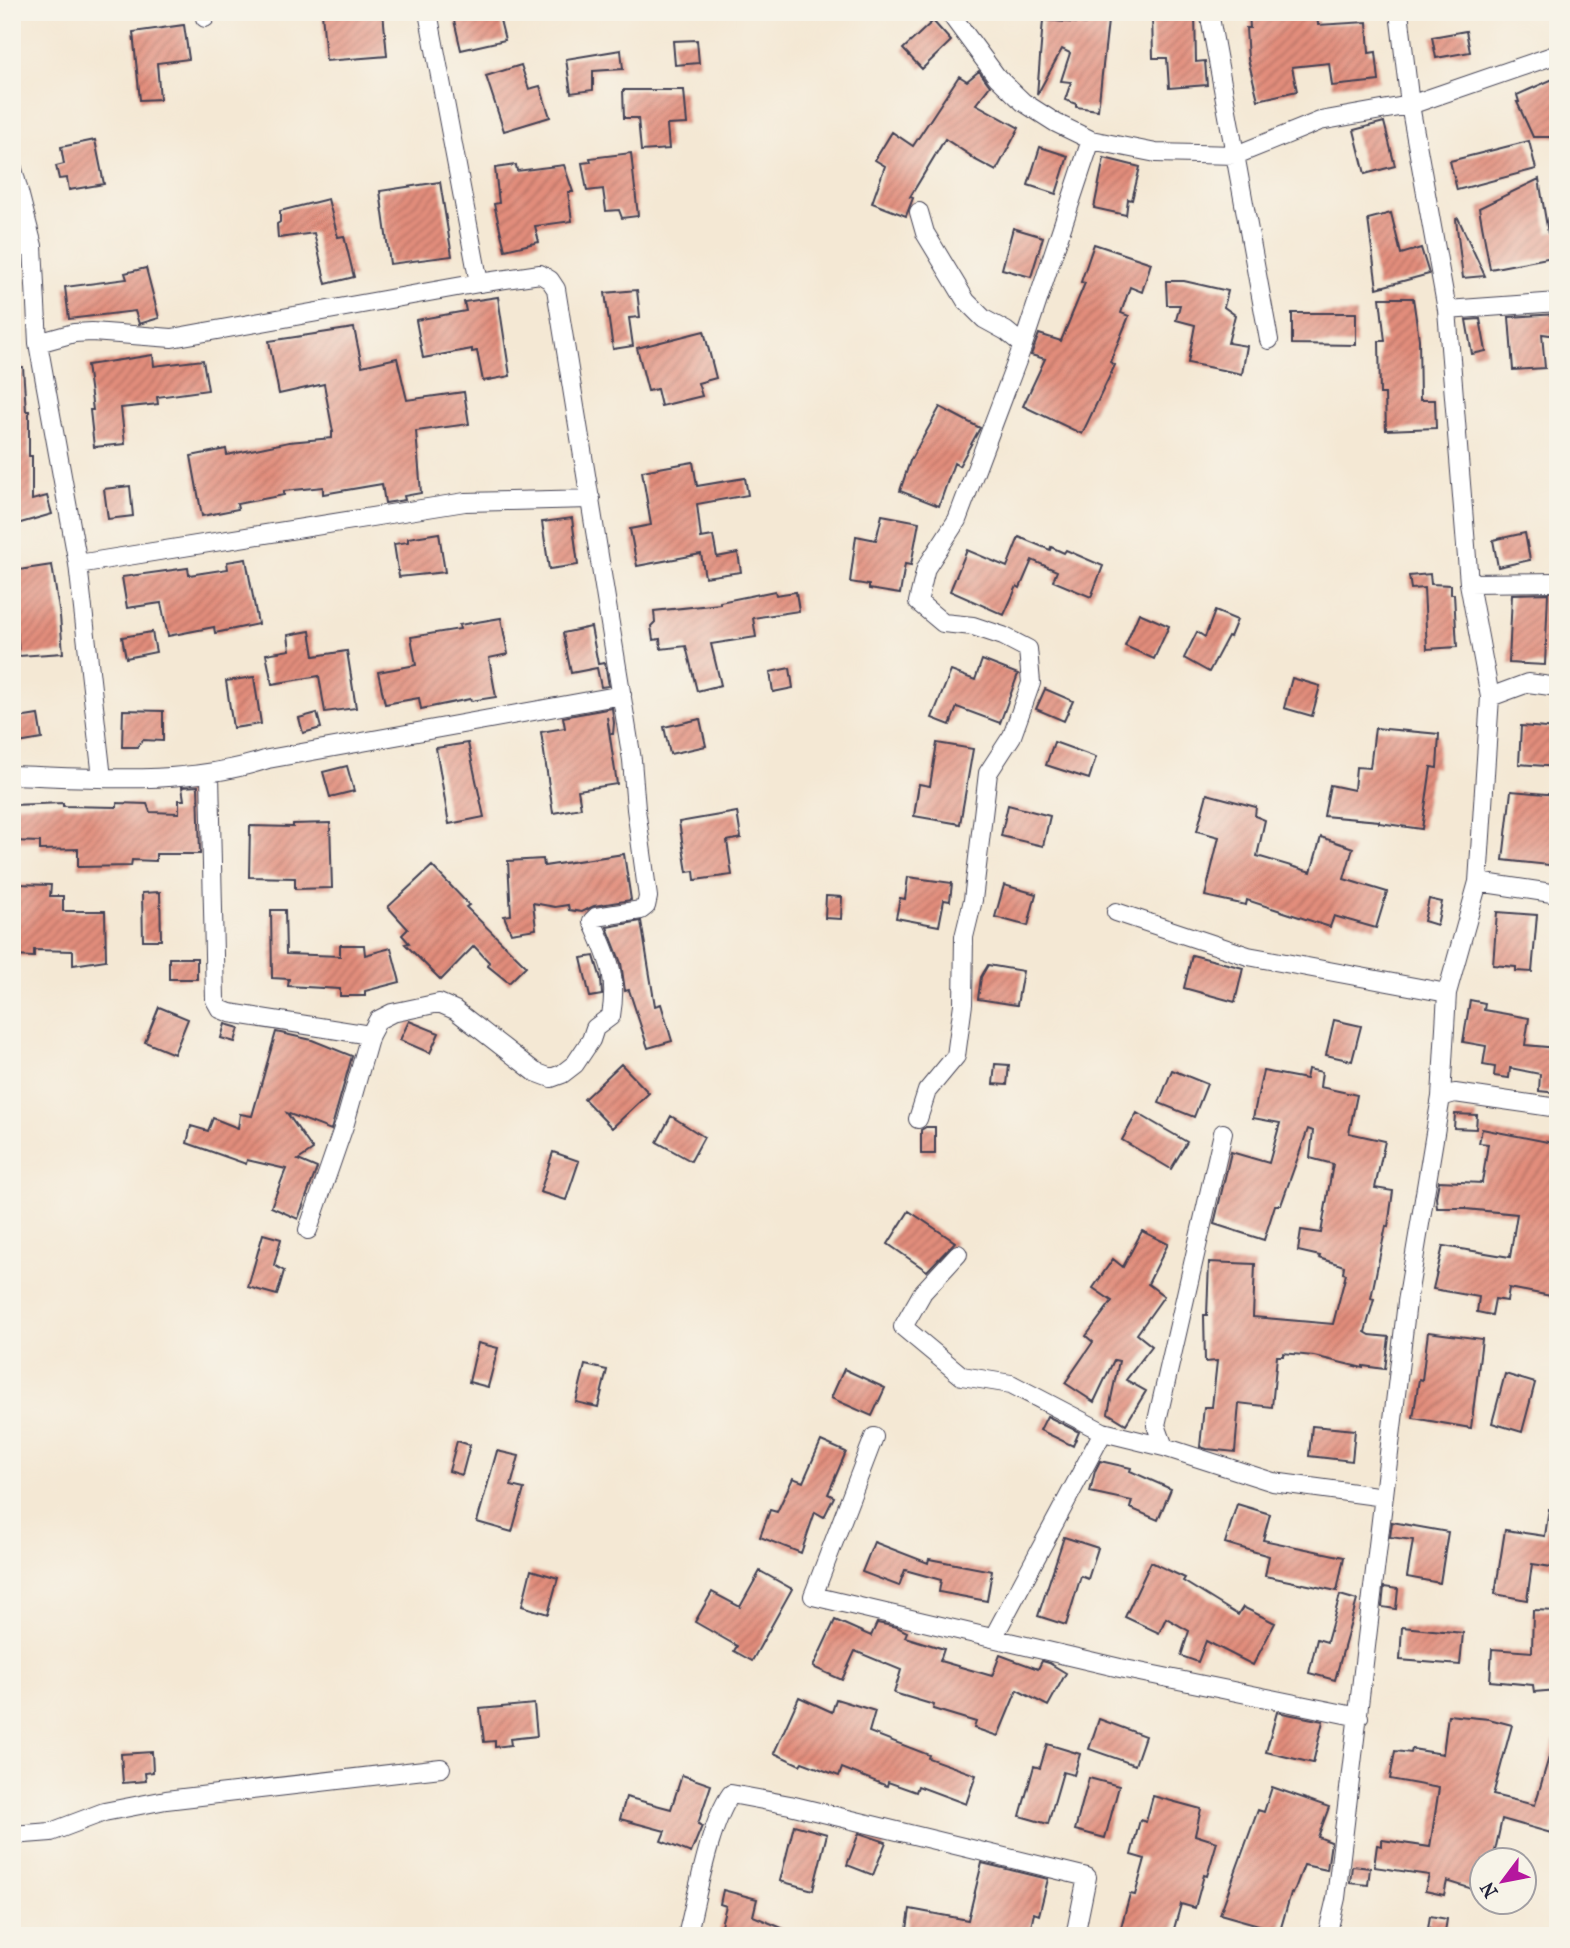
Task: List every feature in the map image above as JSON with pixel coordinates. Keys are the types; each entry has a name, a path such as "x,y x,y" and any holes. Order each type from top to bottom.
{"street":[{"path":"428,12 479,283"},
{"path":"949,12 996,77 1023,102 1056,124 1091,140 1156,153 1236,155 1320,121 1410,105 1558,54"},
{"path":"1209,12 1269,340"},
{"path":"1327,1936 1336,1898 1359,1717 1407,1302 1441,1097 1447,993 1478,882 1490,697 1469,583 1447,310 1410,105 1399,12"},
{"path":"918,1119 927,1091 956,1056 963,1004 964,937 973,900 988,773 1012,736 1031,683 1028,649 1003,636 973,626 943,623 918,601 926,568 957,520 1023,345 1091,140"},
{"path":"12,165 33,246 38,343 78,564 102,778"},
{"path":"919,212 925,233 966,301 984,319 1006,331 1023,345"},
{"path":"12,248 33,246"},
{"path":"38,343 74,333 92,332 172,338 540,274 550,280 556,289 632,760 648,897 646,906 641,910 596,916 592,920 611,963 615,989 611,1016 595,1028 591,1040 575,1064 562,1074 551,1078 536,1072 455,1010 439,1003 392,1013 378,1020 370,1035 345,1122 308,1230"},
{"path":"1447,310 1558,302"},
{"path":"78,564 465,502 592,499"},
{"path":"1469,583 1558,582"},
{"path":"1490,697 1528,683 1558,687"},
{"path":"12,775 102,778 210,774 268,759 622,695"},
{"path":"210,774 215,1000 220,1009 230,1013 370,1035"},
{"path":"1478,882 1558,894"},
{"path":"1116,912 1248,956 1447,993"},
{"path":"1441,1097 1455,1093 1558,1108"},
{"path":"1164,1447 1156,1425 1223,1133"},
{"path":"958,1254 923,1292 903,1327 962,1376 1011,1384 1103,1432 1164,1447 1273,1482 1384,1497"},
{"path":"992,1638 1103,1432"},
{"path":"874,1437 813,1596 1120,1668 1359,1717"},
{"path":"12,1835 51,1832 104,1812 166,1800 441,1768"},
{"path":"687,1936 713,1834 722,1807 731,1794 790,1805 1087,1877 1076,1936"}],"building":[{"path":"322,12 383,12 387,56 326,61"},
{"path":"470,12 498,12 505,40 461,50 453,16"},
{"path":"1091,12 1109,12 1098,110 1076,107 1076,104 1065,100 1071,82 1061,81 1070,53 1062,49 1037,95 1043,20 1091,24"},
{"path":"1152,12 1195,12 1196,62 1205,61 1207,85 1169,88 1167,58 1153,58"},
{"path":"1249,12 1317,12 1318,25 1367,22 1369,53 1376,52 1379,81 1332,86 1329,63 1292,67 1297,91 1258,100 1248,59 1246,28 1250,28"},
{"path":"933,21 951,41 922,69 903,49"},
{"path":"184,25 189,59 157,63 160,99 140,100 133,32"},
{"path":"1466,31 1470,52 1436,58 1432,37"},
{"path":"697,40 699,63 675,65 673,41"},
{"path":"621,50 623,69 593,71 593,90 571,93 566,59"},
{"path":"521,65 529,89 540,86 550,117 504,131 486,76"},
{"path":"979,71 990,86 976,104 1019,128 996,171 945,139 910,197 913,198 906,216 872,203 885,166 875,160 892,132 913,146 959,76 967,81"},
{"path":"1553,79 1558,89 1558,137 1533,137 1517,102 1517,95"},
{"path":"623,90 684,90 687,124 667,125 669,149 641,151 638,118 624,118"},
{"path":"1384,122 1395,166 1365,174 1354,130"},
{"path":"95,140 104,184 69,190 67,178 59,179 56,166 64,164 61,147"},
{"path":"1529,141 1536,169 1457,190 1450,161"},
{"path":"1040,147 1068,156 1056,194 1028,185"},
{"path":"631,153 638,216 622,218 619,210 606,211 603,189 587,191 582,163 591,162 590,158"},
{"path":"1104,158 1140,167 1132,200 1128,199 1126,215 1094,208"},
{"path":"516,165 517,171 564,165 573,192 568,192 572,221 535,226 539,242 505,250 494,204 499,203 495,168"},
{"path":"1539,179 1548,233 1558,231 1558,256 1490,269 1479,208"},
{"path":"440,182 452,256 390,264 380,191"},
{"path":"328,199 338,237 344,236 354,277 326,284 314,233 278,238 277,224 280,222 280,211"},
{"path":"1391,213 1401,254 1421,248 1429,274 1377,288 1368,219"},
{"path":"1458,218 1485,276 1463,278"},
{"path":"1013,228 1043,237 1031,277 1002,269"},
{"path":"1094,244 1151,263 1142,292 1130,287 1121,313 1129,316 1110,362 1115,365 1082,434 1023,406 1045,359 1031,355 1039,334 1061,341 1085,283 1081,282"},
{"path":"146,268 159,318 139,324 135,311 69,319 65,287 127,279 125,273"},
{"path":"1166,281 1184,281 1228,291 1224,307 1235,315 1228,343 1247,346 1242,374 1188,363 1195,325 1176,320 1180,305 1167,305"},
{"path":"637,290 640,317 629,318 633,346 613,349 605,293"},
{"path":"498,297 510,376 483,381 477,351 472,352 472,349 423,358 416,320 466,311 464,302"},
{"path":"1380,298 1413,298 1419,339 1420,400 1435,400 1436,428 1386,430 1385,394 1380,394 1379,341 1385,341"},
{"path":"1292,313 1356,313 1356,345 1292,344"},
{"path":"1558,314 1558,336 1542,334 1545,368 1513,370 1509,317"},
{"path":"1480,319 1486,351 1472,354 1466,320"},
{"path":"354,328 362,366 397,358 407,400 464,392 469,424 416,431 421,493 404,496 405,500 385,503 382,484 323,494 323,487 284,491 284,495 237,504 238,509 202,516 191,456 226,449 227,455 289,442 332,438 324,384 279,394 269,341"},
{"path":"704,331 716,378 698,383 702,396 661,406 657,389 648,391 637,348"},
{"path":"153,355 154,366 203,360 208,390 157,397 158,404 121,408 125,444 94,447 90,410 93,410 87,365"},
{"path":"23,367 26,411 29,411 32,500 47,496 52,514 17,524 12,509 12,368"},
{"path":"940,407 980,428 959,466 954,463 939,506 900,491 910,461"},
{"path":"693,462 697,486 745,478 748,495 697,504 701,538 713,536 717,557 738,553 741,572 705,577 701,554 637,566 630,529 651,525 642,471"},
{"path":"130,486 133,516 108,519 104,489"},
{"path":"882,515 919,522 911,565 905,564 900,594 869,589 869,585 850,582 856,536 876,540"},
{"path":"572,518 578,565 549,569 542,522"},
{"path":"439,533 445,572 399,577 394,544 408,542 408,538"},
{"path":"1525,533 1530,560 1498,567 1493,540"},
{"path":"1019,537 1050,550 1051,547 1064,553 1066,550 1103,566 1091,597 1053,581 1057,571 1032,560 1004,615 950,591 967,550 1007,567"},
{"path":"246,559 258,624 215,633 214,627 168,636 161,603 127,608 122,577 188,568 189,575 228,569 227,562"},
{"path":"52,565 63,653 19,656 12,571"},
{"path":"1430,574 1431,584 1451,585 1451,594 1454,594 1457,647 1427,649 1424,588 1411,589 1409,576"},
{"path":"775,591 776,595 796,592 799,611 753,618 756,637 711,644 721,685 697,691 686,646 661,649 660,639 653,640 651,626 655,622 654,611 720,604"},
{"path":"1548,593 1545,665 1509,663 1512,594"},
{"path":"1215,611 1237,620 1209,672 1184,658 1197,632 1205,637"},
{"path":"1139,613 1169,626 1154,659 1125,646"},
{"path":"501,618 508,654 489,658 496,697 470,699 421,709 419,698 385,704 378,672 416,665 411,637 460,629 459,625"},
{"path":"591,627 598,664 605,663 609,686 601,687 597,668 571,673 563,633"},
{"path":"310,631 314,656 347,651 356,708 325,712 319,676 272,684 266,654 290,650 288,635"},
{"path":"152,632 156,652 126,658 122,637"},
{"path":"982,660 1018,674 1000,723 957,707 950,725 932,718 951,671 975,680"},
{"path":"790,668 793,688 773,692 770,672"},
{"path":"254,677 261,724 233,728 226,681"},
{"path":"1292,678 1320,686 1312,716 1284,708"},
{"path":"1045,689 1073,701 1064,721 1036,709"},
{"path":"612,708 613,734 610,734 607,717 617,784 578,790 581,808 553,813 541,732 565,728 563,717"},
{"path":"123,710 163,711 163,741 143,740 137,747 122,747"},
{"path":"317,713 321,728 303,733 299,718"},
{"path":"38,715 42,739 12,744 12,719"},
{"path":"700,719 706,746 670,754 664,727"},
{"path":"1521,726 1558,729 1558,767 1519,764"},
{"path":"1375,728 1439,734 1437,768 1431,767 1422,829 1379,821 1324,816 1330,785 1354,790 1356,767 1370,768"},
{"path":"1054,742 1096,757 1089,779 1046,765"},
{"path":"468,743 484,817 449,824 436,748"},
{"path":"937,743 973,749 960,824 914,816 919,784 930,786"},
{"path":"347,766 354,791 330,797 323,772"},
{"path":"198,786 200,854 156,854 156,861 132,860 131,866 78,867 78,849 40,850 40,842 12,841 12,805 63,803 63,806 117,807 117,803 147,804 150,812 179,813 179,800 184,800 182,787"},
{"path":"1511,791 1558,795 1558,866 1503,860"},
{"path":"1207,794 1256,807 1255,816 1265,820 1257,856 1311,872 1321,837 1353,848 1344,879 1387,892 1376,928 1334,916 1330,927 1247,900 1246,905 1205,896 1219,837 1197,831"},
{"path":"1008,805 1050,816 1043,846 1001,836"},
{"path":"737,812 741,838 727,841 732,875 695,880 694,871 687,872 679,822"},
{"path":"330,823 332,888 295,889 295,878 249,877 250,826 293,827 293,824"},
{"path":"624,854 631,900 594,906 582,912 569,910 568,905 555,907 533,903 536,929 511,933 504,916 511,915 508,861 543,859 544,866"},
{"path":"432,866 469,905 466,907 526,966 509,983 488,966 489,962 474,946 441,980 405,944 409,943 402,935 408,929 388,907"},
{"path":"908,877 952,883 950,901 944,900 939,926 896,918 900,898 905,899"},
{"path":"16,884 51,885 50,896 63,896 63,911 105,911 106,960 73,965 73,951 34,950 34,957 14,956"},
{"path":"1004,885 1036,894 1028,926 995,917"},
{"path":"160,892 161,940 143,940 142,893"},
{"path":"826,896 842,897 841,919 825,918"},
{"path":"1429,899 1442,902 1437,925 1424,921"},
{"path":"271,910 285,910 286,954 340,956 340,945 364,945 365,955 391,948 400,982 365,991 365,996 340,996 340,989 288,986 289,979 272,978"},
{"path":"1497,912 1537,915 1532,972 1493,965"},
{"path":"641,921 655,1006 661,1004 672,1041 648,1048 629,990 625,991 621,963 607,927"},
{"path":"1192,955 1243,968 1235,1002 1184,988"},
{"path":"594,956 601,979 602,995 590,997 581,958"},
{"path":"169,958 197,958 197,979 169,979"},
{"path":"988,965 1023,971 1017,1005 978,999 981,977"},
{"path":"1470,1000 1485,1003 1484,1010 1529,1018 1525,1045 1558,1048 1558,1093 1539,1091 1540,1074 1510,1068 1509,1078 1494,1076 1495,1067 1483,1065 1486,1046 1463,1042"},
{"path":"159,1007 188,1019 174,1054 145,1042"},
{"path":"1334,1020 1361,1026 1352,1061 1326,1055"},
{"path":"409,1021 439,1033 430,1053 400,1040"},
{"path":"225,1024 239,1028 235,1042 221,1038"},
{"path":"276,1032 312,1040 352,1056 331,1130 287,1113 313,1150 298,1160 317,1168 298,1219 271,1207 286,1169 247,1160 246,1164 187,1143 191,1126 208,1131 213,1118 238,1128 240,1114 252,1116"},
{"path":"621,1064 649,1093 612,1128 584,1099"},
{"path":"995,1064 1009,1065 1007,1085 993,1084"},
{"path":"1308,1069 1322,1072 1320,1087 1357,1095 1349,1133 1385,1141 1375,1188 1393,1191 1388,1227 1386,1226 1371,1298 1374,1299 1365,1332 1389,1337 1385,1369 1363,1368 1314,1356 1283,1353 1283,1356 1277,1356 1272,1407 1239,1403 1235,1452 1207,1449 1200,1447 1204,1407 1212,1407 1217,1361 1205,1362 1204,1315 1207,1315 1209,1262 1255,1264 1253,1317 1333,1324 1346,1274 1343,1273 1344,1266 1298,1251 1301,1230 1321,1233 1333,1164 1310,1158 1313,1131 1308,1129 1281,1205 1275,1205 1264,1240 1214,1224 1231,1152 1269,1163 1280,1123 1253,1118 1263,1071 1306,1079"},
{"path":"1172,1070 1207,1084 1194,1117 1159,1103"},
{"path":"1137,1113 1187,1142 1171,1169 1122,1140"},
{"path":"1455,1114 1477,1115 1476,1129 1454,1128"},
{"path":"671,1116 704,1137 691,1161 657,1142"},
{"path":"935,1127 935,1154 921,1154 921,1130"},
{"path":"1482,1129 1558,1144 1556,1297 1509,1288 1507,1301 1495,1299 1492,1315 1477,1312 1479,1297 1433,1289 1443,1246 1510,1257 1517,1214 1466,1208 1437,1208 1439,1181 1482,1183 1488,1144 1479,1143"},
{"path":"553,1152 579,1161 566,1200 540,1192"},
{"path":"909,1211 955,1242 927,1271 888,1244"},
{"path":"1142,1231 1168,1244 1148,1284 1164,1296 1137,1334 1152,1346 1126,1380 1146,1391 1126,1424 1108,1413 1119,1361 1114,1360 1094,1402 1065,1383 1093,1342 1086,1336 1112,1301 1093,1288 1113,1259 1123,1267"},
{"path":"263,1234 281,1239 274,1265 284,1271 277,1295 248,1287"},
{"path":"1428,1332 1482,1339 1471,1428 1413,1418 1419,1379 1422,1380"},
{"path":"478,1343 498,1348 488,1387 469,1382"},
{"path":"585,1365 607,1370 598,1407 576,1402"},
{"path":"844,1369 885,1388 872,1416 831,1398"},
{"path":"1505,1374 1535,1383 1522,1432 1492,1423"},
{"path":"1047,1416 1079,1432 1073,1446 1040,1430"},
{"path":"1312,1426 1355,1430 1352,1461 1309,1456"},
{"path":"457,1441 470,1445 462,1475 449,1471"},
{"path":"821,1441 846,1452 828,1494 834,1497 824,1517 815,1512 801,1553 760,1537 770,1510 777,1512 793,1478 803,1482"},
{"path":"497,1451 519,1456 511,1486 524,1489 512,1532 477,1522"},
{"path":"1100,1461 1131,1468 1130,1471 1171,1489 1158,1520 1130,1508 1132,1501 1090,1492"},
{"path":"1237,1504 1270,1514 1263,1540 1344,1557 1337,1591 1265,1576 1269,1556 1225,1543"},
{"path":"1549,1509 1558,1509 1558,1568 1532,1564 1527,1600 1495,1594 1505,1530 1545,1536"},
{"path":"1392,1522 1448,1532 1440,1583 1407,1577 1413,1540 1390,1537"},
{"path":"1064,1537 1098,1548 1088,1579 1081,1576 1066,1625 1038,1616"},
{"path":"874,1542 928,1563 929,1559 992,1571 987,1601 939,1592 941,1580 905,1570 899,1586 862,1572"},
{"path":"1151,1562 1185,1578 1183,1581 1238,1615 1243,1607 1275,1623 1253,1665 1206,1641 1198,1662 1181,1656 1189,1631 1166,1618 1159,1633 1125,1617"},
{"path":"531,1570 558,1578 548,1614 522,1606"},
{"path":"760,1571 792,1589 752,1661 734,1651 737,1646 695,1622 712,1592 740,1607"},
{"path":"1384,1587 1398,1589 1396,1609 1382,1607"},
{"path":"1340,1595 1357,1600 1335,1680 1309,1673 1317,1639 1327,1642"},
{"path":"1533,1610 1558,1611 1558,1690 1534,1692 1533,1685 1490,1681 1492,1649 1532,1652"},
{"path":"835,1620 871,1636 877,1623 897,1627 907,1632 905,1637 944,1649 940,1661 992,1676 1000,1655 1038,1669 1042,1661 1066,1673 1048,1706 1017,1690 998,1736 974,1728 976,1722 894,1693 901,1670 855,1651 842,1680 813,1667"},
{"path":"1402,1627 1463,1633 1460,1665 1400,1660"},
{"path":"799,1697 832,1712 836,1699 875,1711 869,1732 929,1755 928,1758 976,1775 966,1804 918,1786 916,1792 888,1782 887,1786 842,1768 839,1776 802,1762 800,1765 774,1753"},
{"path":"534,1704 537,1736 510,1739 511,1745 495,1747 495,1741 484,1742 480,1709"},
{"path":"1277,1712 1323,1721 1313,1763 1266,1752"},
{"path":"1448,1715 1489,1719 1512,1725 1493,1795 1535,1805 1554,1740 1558,1740 1558,1809 1551,1833 1502,1819 1496,1846 1468,1846 1468,1888 1447,1881 1444,1895 1425,1891 1429,1875 1374,1867 1377,1845 1382,1846 1382,1840 1430,1847 1439,1788 1390,1779 1395,1751 1411,1753 1412,1749 1443,1754"},
{"path":"1099,1719 1145,1736 1135,1765 1089,1749"},
{"path":"1047,1744 1080,1754 1074,1775 1063,1772 1048,1824 1020,1816 1034,1766 1040,1768"},
{"path":"152,1752 153,1772 145,1773 146,1781 123,1783 121,1754"},
{"path":"682,1775 711,1785 698,1824 702,1826 691,1853 661,1841 665,1831 620,1819 626,1797 671,1809"},
{"path":"1089,1778 1119,1786 1105,1838 1075,1830"},
{"path":"1272,1787 1329,1807 1318,1837 1331,1842 1327,1870 1304,1865 1293,1894 1291,1893 1280,1931 1220,1914 1258,1810 1264,1812"},
{"path":"1153,1796 1201,1809 1195,1835 1217,1842 1195,1908 1181,1904 1172,1936 1136,1936 1120,1931 1130,1894 1135,1895 1145,1859 1131,1855 1140,1820 1146,1822"},
{"path":"794,1825 827,1834 813,1890 780,1881"},
{"path":"859,1833 886,1842 873,1875 847,1865"},
{"path":"982,1863 1048,1879 1039,1915 1034,1913 1029,1936 906,1936 910,1909 968,1920"},
{"path":"1352,1866 1370,1868 1368,1885 1350,1883"},
{"path":"723,1890 757,1899 753,1916 801,1936 718,1936 726,1906 720,1904"},
{"path":"1430,1916 1447,1919 1445,1932 1428,1929"}]}
